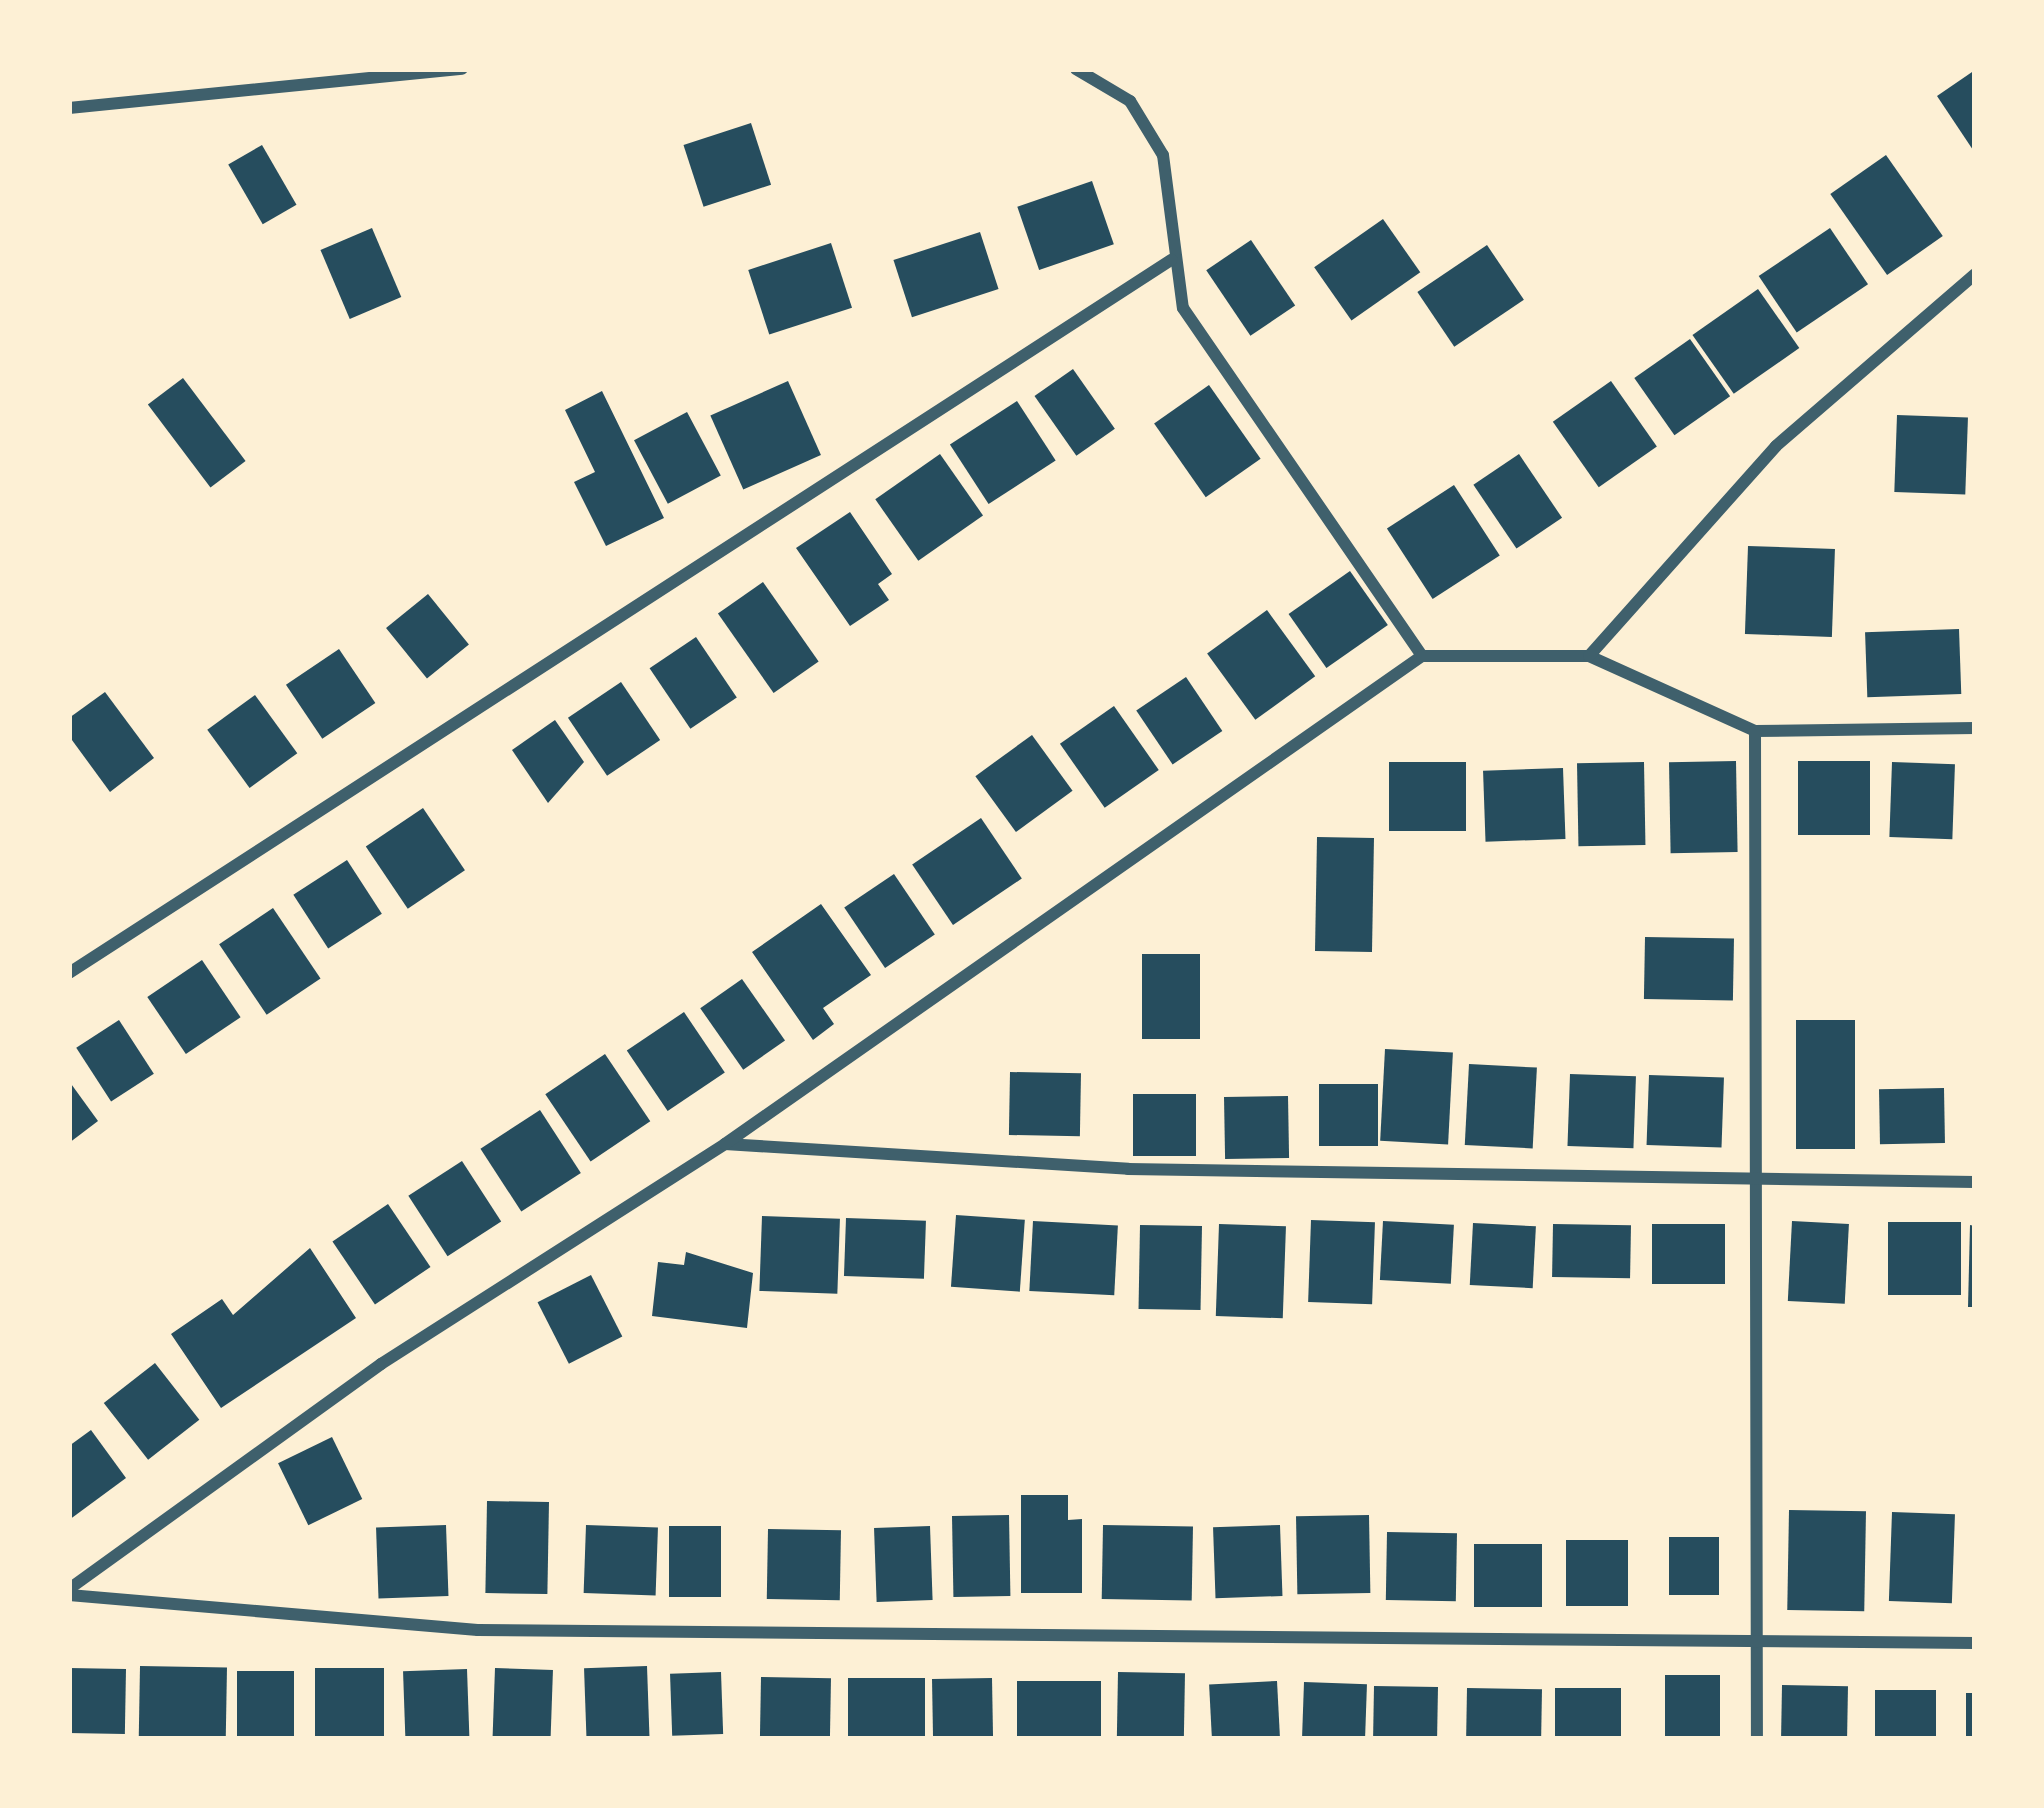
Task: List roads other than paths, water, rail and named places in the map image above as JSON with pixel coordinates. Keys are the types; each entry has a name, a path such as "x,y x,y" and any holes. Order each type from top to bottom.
{"street":[{"path":"69,108 462,69"},
{"path":"1076,69 1130,101 1163,155 1171,260 1183,308 1422,656"},
{"path":"69,973 1171,260"},
{"path":"1589,656 1776,446 1975,274"},
{"path":"69,1592 381,1364 725,1144 1422,656 1589,656 1756,730 1975,728"},
{"path":"1756,730 1762,1180 1757,1739"},
{"path":"725,1144 1128,1169 1975,1182"},
{"path":"69,1592 478,1630 1975,1643"}]}
